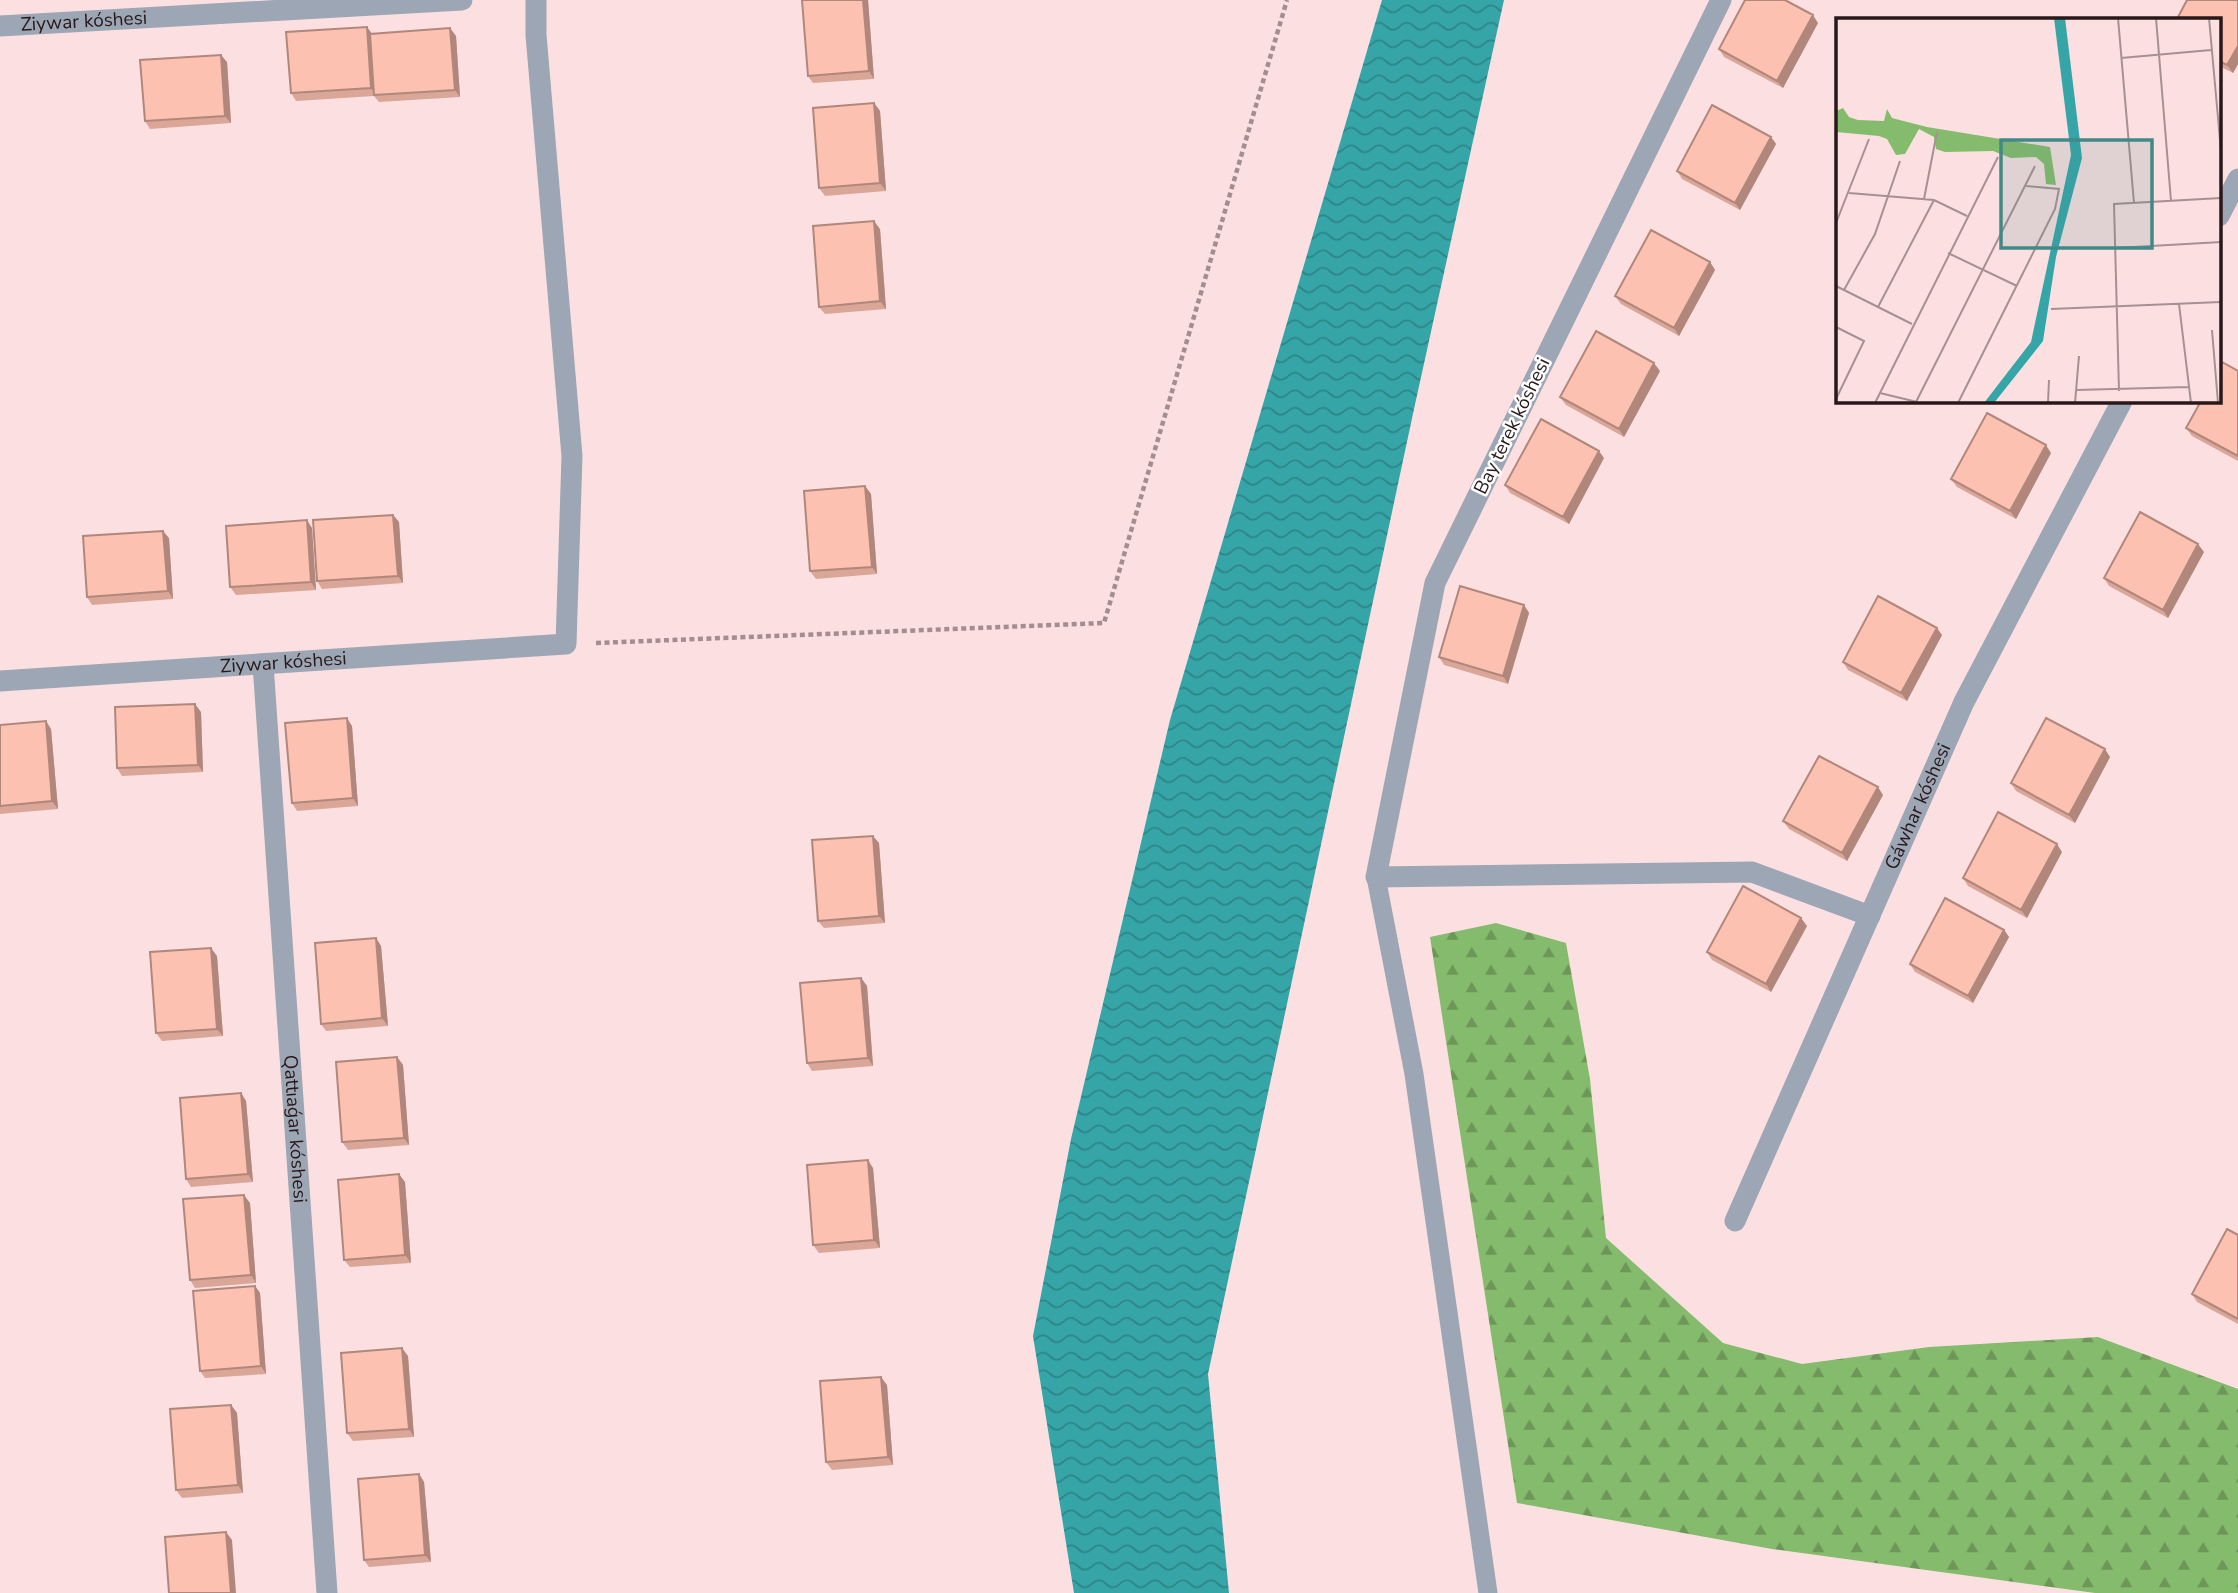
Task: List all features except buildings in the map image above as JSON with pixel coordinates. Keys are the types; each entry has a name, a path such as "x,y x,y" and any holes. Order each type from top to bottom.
{"street":[{"name":"Ziywar kóshesi","path":"0,26 462,0"},
{"path":"536,0 536,34 572,456 566,644"},
{"name":"Bay terek kóshesi","path":"1376,877 1435,583 1721,0"},
{"path":"2220,214 2238,179"},
{"name":"Gáwhar kóshesi","path":"1735,1221 1964,702 2121,402"},
{"name":"Ziywar kóshesi","path":"0,681 566,644"},
{"name":"Qattıaǵar kóshesi","path":"263,664 327,1593"},
{"path":"1376,877 1752,872 1870,916"}],"lane":[{"path":"1376,877 1414,1074 1488,1593"}],"path":[{"path":"566,644 1104,623 1287,0"}],"green space":[{"path":"1496,923 1566,943 1590,1079 1606,1238 1723,1343 1802,1364 1929,1347 2098,1337 2238,1389 2238,1593 2095,1593 1772,1549 1517,1503 1430,937"}],"water":[{"path":"1382,0 1504,0 1208,1374 1229,1593 1074,1593 1033,1336 1071,1139 1170,720"}]}
